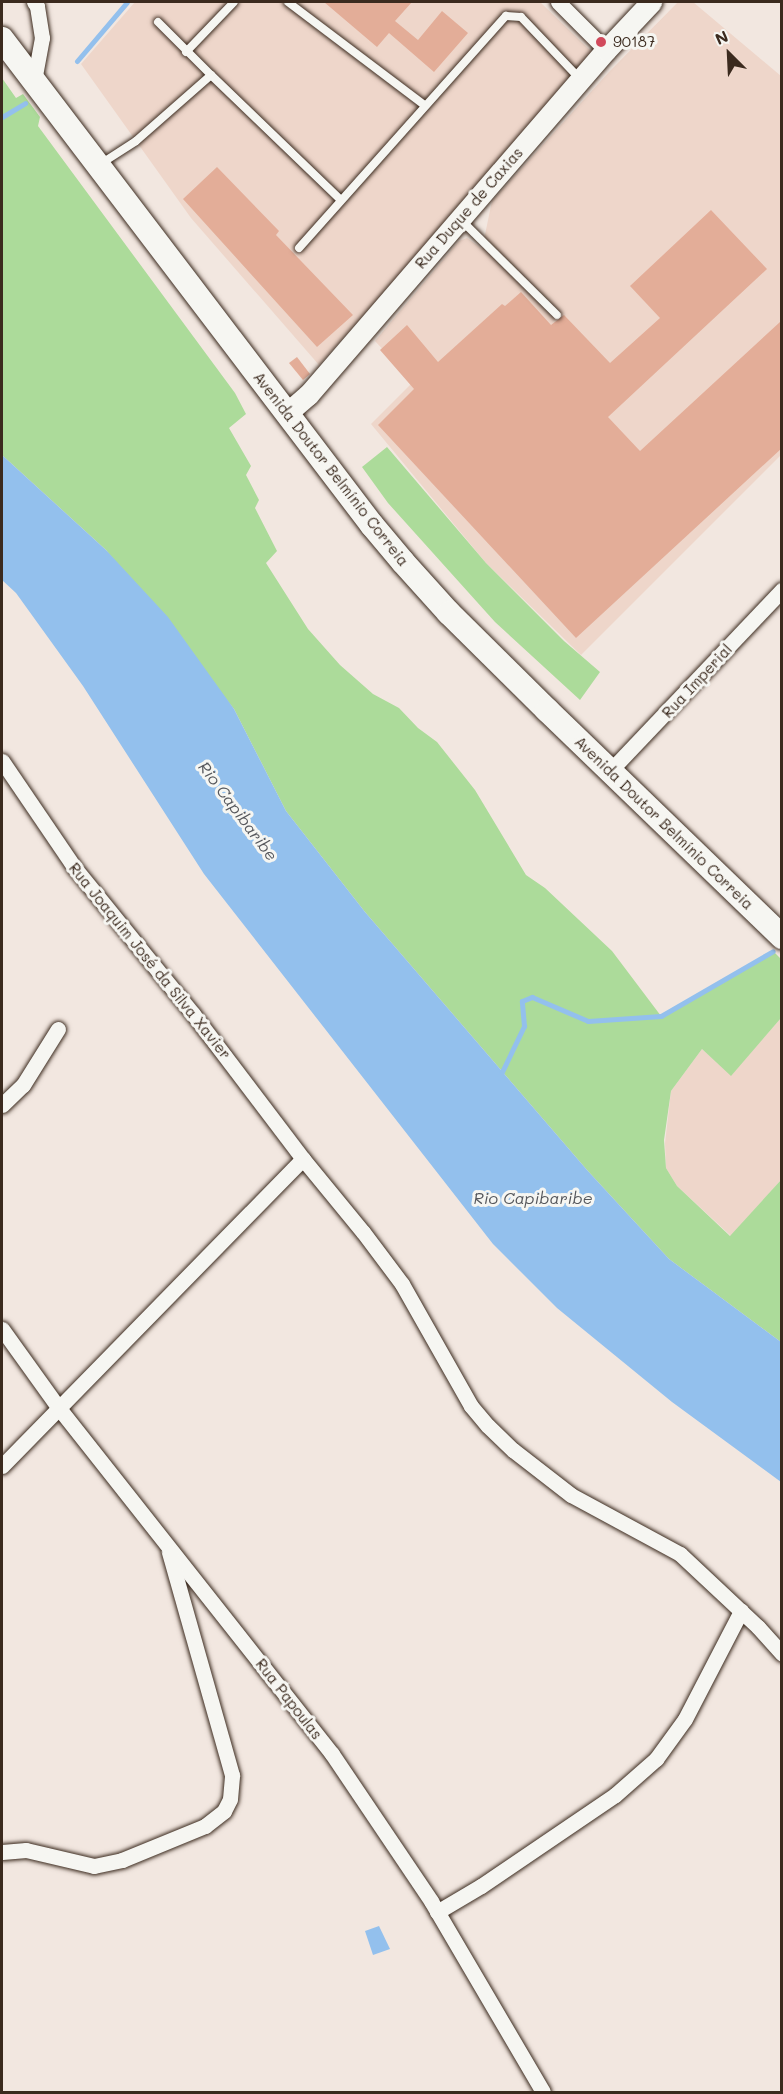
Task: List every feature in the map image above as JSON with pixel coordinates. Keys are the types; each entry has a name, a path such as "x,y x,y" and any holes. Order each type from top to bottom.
{"main road":[{"name":"Avenida Doutor Belmínio Correia","path":"2,39 286,413 403,562 449,613 782,937"}],"street":[{"path":"34,2 37,6 42,38 34,81"},
{"path":"558,2 606,50"},
{"name":"Rua Duque de Caxias","path":"286,413 308,395 606,50 651,2"},
{"name":"Rua Imperial","path":"610,771 782,590"},
{"name":"Rua Joaquim José da Silva Xavier","path":"2,761 74,867 194,1014 303,1159 402,1284 471,1406 488,1426 513,1450 571,1495 681,1554 782,1654"},
{"path":"2,1106 23,1086 58,1029"},
{"path":"2,1466 303,1159"},
{"name":"Rua Papoulas","path":"2,1329 58,1407 332,1754 401,1853 543,2092"},
{"path":"2,1852 26,1850 93,1866 122,1860 206,1826 224,1811 230,1799 232,1775 167,1545"},
{"path":"437,1912 481,1886 615,1795 656,1759 685,1719 741,1611"}],"lane":[{"path":"186,52 234,2"},
{"path":"288,2 424,105"},
{"path":"298,248 506,16 520,17 581,80"},
{"path":"158,22 186,52 341,200"},
{"path":"98,165 136,141 211,75"},
{"path":"460,219 557,315"}],"shaded area":[{"path":"135,2 540,2 597,57 319,365 191,218 81,64"},
{"path":"678,2 693,2 781,76 781,455 581,655 486,563 371,424 413,382 375,341 459,241 467,238 482,249 492,201 609,72"},
{"path":"781,1018 781,1180 731,1236 677,1186 666,1168 665,1143 671,1091 702,1049 731,1075"}],"green space":[{"path":"2,78 16,98 23,94 40,117 38,126 235,393 246,414 229,428 251,466 246,475 259,500 255,508 277,551 266,563 308,629 340,665 373,694 399,708 418,728 437,742 475,790 526,875 545,888 612,951 661,1016 773,951 781,959 781,1018 731,1076 702,1049 671,1091 664,1140 666,1168 677,1186 730,1236 781,1180 781,1342 669,1259 587,1170 365,912 286,811 234,709 106,550 2,455"},
{"path":"387,447 486,563 564,641 600,672 580,700 495,622 388,503 362,467"}],"water":[{"name":"Rio Capibaribe","path":"2,455 106,550 168,617 234,709 286,811 365,912 587,1170 669,1259 781,1342 781,1482 672,1402 557,1308 493,1244 204,874 83,686 16,593 2,580"},
{"path":"379,1926 390,1949 373,1955 365,1931"}],"building":[{"path":"324,2 412,2 395,21 418,40 442,11 468,33 434,72 389,33 377,47"},
{"path":"217,167 279,231 276,235 353,315 317,347 183,199"},
{"path":"711,210 767,269 608,417 640,451 780,322 782,448 576,638 378,425 414,389 380,350 407,325 438,362 502,304 505,306 521,292 551,325 564,315 610,363 660,318 630,286"},
{"path":"297,357 310,374 303,380 289,363"}],"waterway":[{"path":"77,61 127,2"},
{"path":"2,117 25,103"},
{"path":"499,1078 524,1026 522,1001 532,997 588,1021 661,1016 773,951"}],"place":[{"name":"90187","path":"601,42"}]}
